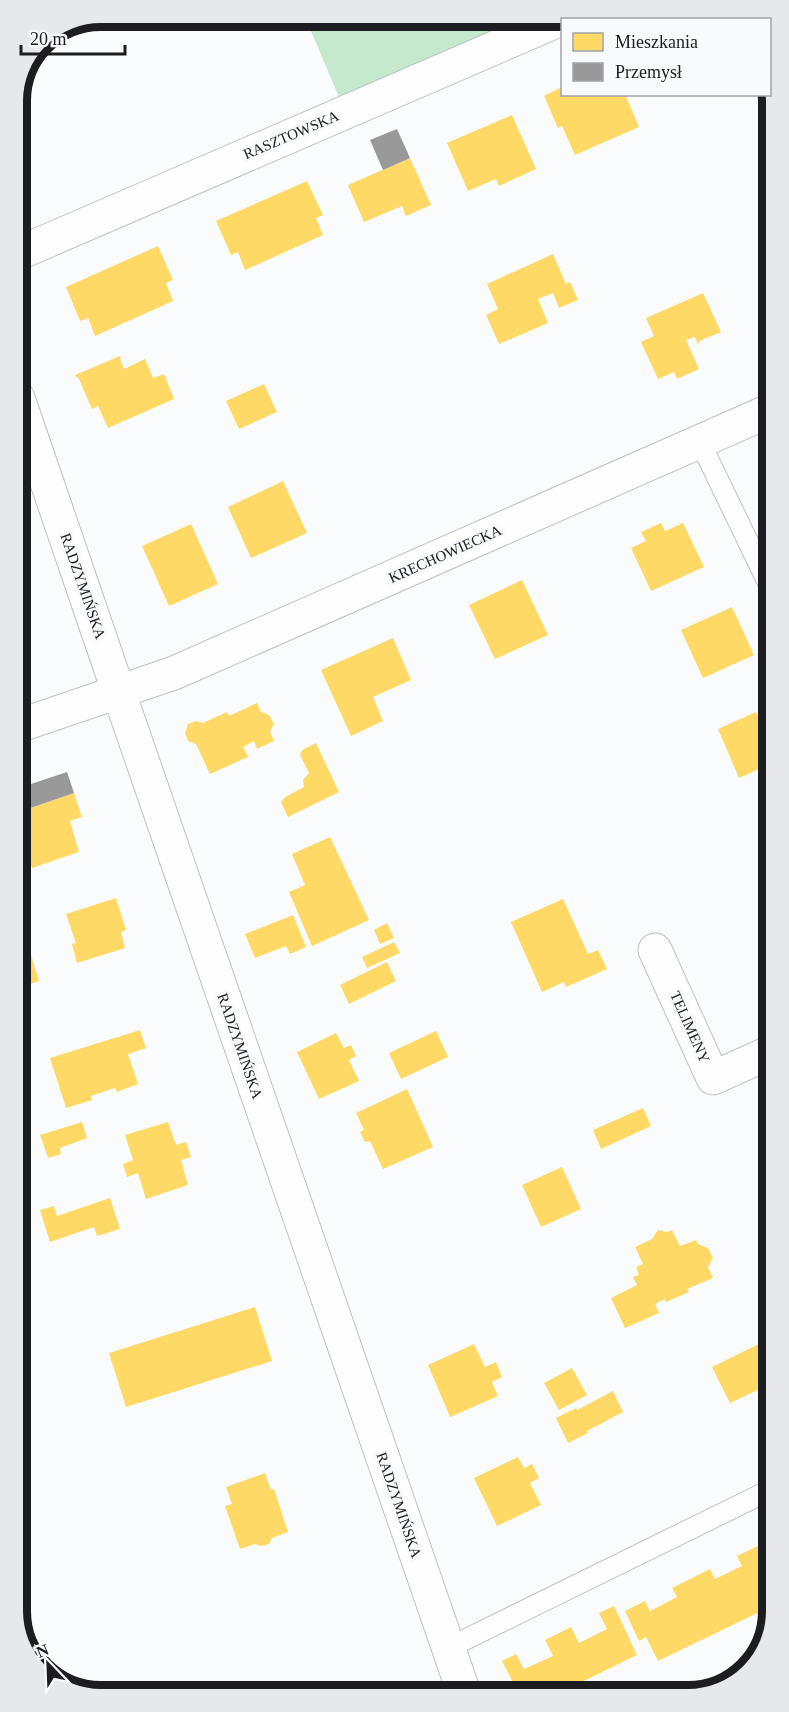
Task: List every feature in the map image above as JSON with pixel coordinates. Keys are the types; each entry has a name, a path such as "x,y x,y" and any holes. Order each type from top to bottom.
{"street":[{"name":"RASZTOWSKA","path":"27,250 543,27"},
{"name":"KRECHOWIECKA","path":"27,723 119,693 185,668 762,414"},
{"name":"RADZYMIŃSKA","path":"27,424 461,1685"},
{"name":"TELIMENY","path":"655,950 713,1078 762,1056"}],"lane":[{"path":"700,442 762,569"},
{"path":"448,1648 762,1494"}],"green space":[{"path":"309,27 504,27 339,97"}],"building: Mieszkania":[{"path":"561,88 561,96 626,96 639,127 575,155 562,126 558,128 544,96"},
{"path":"512,115 536,169 499,186 496,179 468,191 447,143"},
{"path":"410,158 431,205 406,216 402,206 364,222 348,185"},
{"path":"307,181 323,215 316,218 323,235 245,270 238,252 231,255 216,221"},
{"path":"158,246 173,280 166,283 173,301 95,336 88,318 80,321 66,287"},
{"path":"553,254 566,284 570,282 578,300 559,308 553,293 538,299 548,323 499,344 486,315 498,309 487,284"},
{"path":"703,293 721,332 699,341 698,344 695,337 686,340 699,369 677,379 674,372 658,379 641,342 654,336 646,318"},
{"path":"120,356 124,369 145,359 153,378 164,374 174,399 108,428 98,406 92,409 75,375"},
{"path":"264,384 277,412 239,429 226,401"},
{"path":"283,481 307,533 251,558 228,507"},
{"path":"661,523 665,531 683,523 704,567 651,591 631,548 646,541 641,532"},
{"path":"191,524 218,584 169,606 142,546"},
{"path":"522,580 548,635 495,659 469,605"},
{"path":"732,607 754,655 703,678 681,630"},
{"path":"393,638 411,680 373,697 383,721 351,736 321,670"},
{"path":"257,703 261,712 269,715 274,724 270,731 274,741 257,749 254,741 243,747 248,757 210,774 196,744 188,741 185,733 188,724 196,721 203,723 227,712 229,716"},
{"path":"756,712 762,726 762,768 739,778 718,729"},
{"path":"316,743 339,792 288,817 281,802 285,797 304,787 303,780 309,773 300,755 302,750"},
{"path":"74,793 82,817 70,821 79,852 32,868 27,852 27,809"},
{"path":"330,837 369,920 312,946 289,892 305,885 292,854"},
{"path":"116,898 126,930 121,932 125,948 77,963 72,944 76,943 66,914"},
{"path":"563,899 588,954 598,950 607,969 566,987 564,982 542,992 511,922"},
{"path":"293,915 306,947 290,954 286,946 255,958 245,934"},
{"path":"387,923 394,938 380,944 374,930"},
{"path":"27,942 39,981 27,985"},
{"path":"394,942 400,953 367,968 362,957"},
{"path":"387,962 396,981 349,1004 340,985"},
{"path":"140,1030 146,1048 128,1054 138,1084 117,1092 115,1088 91,1096 92,1100 66,1108 50,1058"},
{"path":"436,1031 448,1057 401,1079 389,1053"},
{"path":"336,1033 344,1048 351,1045 356,1056 349,1060 359,1081 319,1099 297,1052"},
{"path":"407,1089 433,1147 383,1169 370,1141 365,1142 360,1132 364,1130 356,1113"},
{"path":"643,1108 651,1126 601,1149 593,1130"},
{"path":"82,1122 87,1138 60,1148 61,1154 48,1158 40,1135"},
{"path":"168,1122 176,1145 186,1142 191,1157 181,1160 188,1185 146,1199 138,1173 127,1177 123,1164 133,1160 125,1135"},
{"path":"562,1167 581,1209 541,1227 522,1185"},
{"path":"110,1198 120,1229 97,1236 94,1227 50,1242 40,1210 54,1206 57,1216"},
{"path":"658,1230 667,1232 672,1230 680,1246 696,1240 698,1244 708,1248 713,1258 708,1267 713,1278 687,1289 689,1292 655,1304 659,1313 625,1328 611,1298 637,1285 633,1277 639,1275 636,1267 643,1264 635,1247 652,1239"},
{"path":"255,1307 272,1361 126,1407 109,1353"},
{"path":"762,1342 762,1388 730,1403 712,1367"},
{"path":"474,1344 485,1367 496,1362 502,1377 492,1382 498,1396 450,1417 428,1365"},
{"path":"572,1368 587,1395 559,1410 544,1383"},
{"path":"613,1391 623,1412 568,1443 556,1418"},
{"path":"518,1457 524,1468 532,1464 539,1478 530,1483 541,1505 497,1526 474,1478"},
{"path":"265,1473 271,1490 274,1489 288,1532 272,1538 269,1544 261,1546 255,1544 240,1549 225,1506 232,1504 226,1487"},
{"path":"762,1544 762,1611 658,1661 646,1637 639,1641 625,1611 645,1601 650,1611 677,1597 672,1588 710,1569 715,1579 742,1566 737,1556"},
{"path":"614,1606 637,1655 575,1685 514,1685 502,1661 516,1654 524,1669 553,1656 545,1640 571,1627 579,1643 607,1629 599,1613"}],"building: Przemysł":[{"path":"397,129 410,158 383,170 370,140"},
{"path":"67,772 74,793 27,809 27,785"}]}
